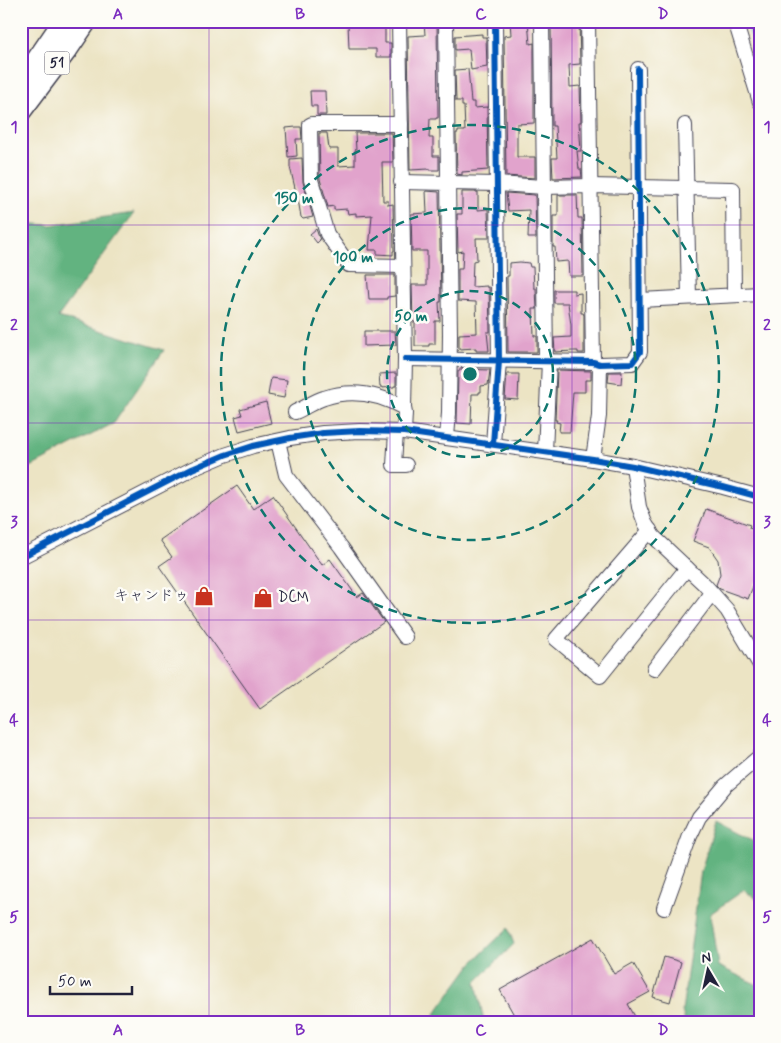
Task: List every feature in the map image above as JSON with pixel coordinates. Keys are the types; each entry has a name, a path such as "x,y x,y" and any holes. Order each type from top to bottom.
{"highway":[{"name":"51","path":"23,100 64,21"},
{"name":"51","path":"23,100 67,49 86,21"}],"street":[{"path":"399,21 405,413 394,465 406,465"},
{"path":"446,21 450,359 447,438"},
{"path":"493,444 499,361 495,21"},
{"path":"542,21 548,361 545,452"},
{"path":"588,21 590,186 599,416 593,459"},
{"path":"735,21 760,102"},
{"path":"405,358 632,363 640,352 638,69"},
{"path":"401,124 312,124 310,125 310,153 311,180 328,234 349,265 403,266"},
{"path":"685,125 689,297"},
{"path":"401,182 544,187 733,189 734,295"},
{"path":"640,300 760,294"},
{"path":"296,412 323,398 349,392 392,401 404,408"},
{"path":"21,557 192,469 226,455 253,446 323,434 360,431 400,432 493,444 633,466 759,495"},
{"path":"278,441 286,475 341,547 405,637"},
{"path":"633,466 639,507 645,523 653,536 727,610 760,665"},
{"path":"650,530 556,639 600,676 687,568"},
{"path":"654,669 712,593"},
{"path":"664,908 690,836 699,817 725,786 760,756"}],"green space":[{"path":"134,213 58,317 164,350 114,423 21,472 21,223 50,225"},
{"path":"716,821 760,843 760,902 744,890 710,914 718,966 760,986 760,1022 685,1022 682,1011 701,871"},
{"path":"508,928 514,944 476,982 484,1022 438,1022 435,1014 472,963"}],"building":[{"path":"385,21 385,43 391,43 391,57 376,57 376,49 349,49 348,23"},
{"path":"424,21 437,21 438,118 430,119 429,138 433,138 433,156 439,156 439,170 410,170 408,36 425,35"},
{"path":"510,21 528,21 530,44 534,43 534,123 517,124 517,157 535,157 535,178 506,176 504,36 511,35"},
{"path":"551,21 579,21 580,64 569,65 570,87 580,86 581,122 579,122 581,151 577,151 582,177 553,178 552,158 557,158 555,126 552,126"},
{"path":"482,34 482,37 486,37 487,67 471,70 469,49 455,50 455,36"},
{"path":"468,69 471,102 474,102 474,108 487,107 488,170 462,172 462,175 457,174 456,133 458,131 465,131 464,106 462,106 462,101 456,101 455,70"},
{"path":"310,91 325,91 326,115 317,115 317,106 311,106"},
{"path":"301,127 302,139 296,139 297,156 288,157 286,128"},
{"path":"319,133 327,133 329,149 338,149 338,166 355,165 355,133 392,133 393,162 382,162 383,201 388,201 388,205 393,204 393,255 377,254 377,250 369,250 372,215 356,216 356,213 348,214 347,209 334,210 334,206 328,207 320,179"},
{"path":"302,158 303,182 313,217 303,219 290,167 290,159"},
{"path":"426,191 439,192 440,321 435,321 435,344 415,346 412,285 427,285 427,251 412,251 411,214 427,213"},
{"path":"462,192 478,192 478,210 488,209 489,238 476,238 477,260 473,261 472,287 489,287 490,332 487,332 489,351 476,351 476,348 459,349 459,334 477,333 476,302 458,301 458,269 462,269 463,251 458,252 457,214 462,214"},
{"path":"506,193 535,195 536,238 528,238 529,210 508,211"},
{"path":"558,195 577,195 578,218 582,218 583,276 569,276 568,261 556,262 555,247 553,247 553,216 558,216"},
{"path":"316,229 320,240 317,243 310,234"},
{"path":"509,263 529,263 530,267 533,267 537,309 533,309 534,336 537,336 537,352 508,352 507,276 509,276"},
{"path":"367,275 395,275 395,296 387,297 387,299 369,299"},
{"path":"554,290 574,290 574,294 581,293 581,313 584,315 584,353 578,353 578,351 555,352 554,338 571,337 571,325 568,303 554,303"},
{"path":"364,331 395,331 396,345 364,346"},
{"path":"460,369 490,370 488,385 481,386 479,394 472,394 471,424 457,423 458,371"},
{"path":"557,370 591,371 591,380 585,380 585,392 573,392 570,432 559,432 560,423 555,420"},
{"path":"609,372 622,372 621,384 608,382"},
{"path":"396,373 396,386 380,387 379,374"},
{"path":"507,374 519,374 518,400 505,399"},
{"path":"271,378 287,380 284,398 268,395"},
{"path":"266,402 271,423 239,431 235,417 242,415 240,409"},
{"name":"DCM","path":"237,486 253,509 273,495 322,565 330,559 357,597 363,593 384,622 260,709 159,566 172,557 160,540"},
{"path":"706,509 750,525 749,528 760,532 760,583 755,581 748,599 720,589 716,585 720,574 718,560 709,547 693,541"},
{"path":"593,938 614,974 633,963 650,992 628,1004 638,1022 518,1022 500,990"},
{"path":"664,957 681,962 670,1002 653,997"}],"waterway":[{"path":"756,21 760,33"}],"cycle path":[{"path":"493,444 499,361 495,21"},
{"path":"405,359 593,362 600,364 632,363 640,352 638,69"},
{"path":"21,557 192,469 225,455 253,446 323,433 360,431 404,432 593,459 633,466 760,497"}],"place":[{"name":"キャンドゥ","path":"204,596"},
{"name":"DCM","path":"263,598"}]}
